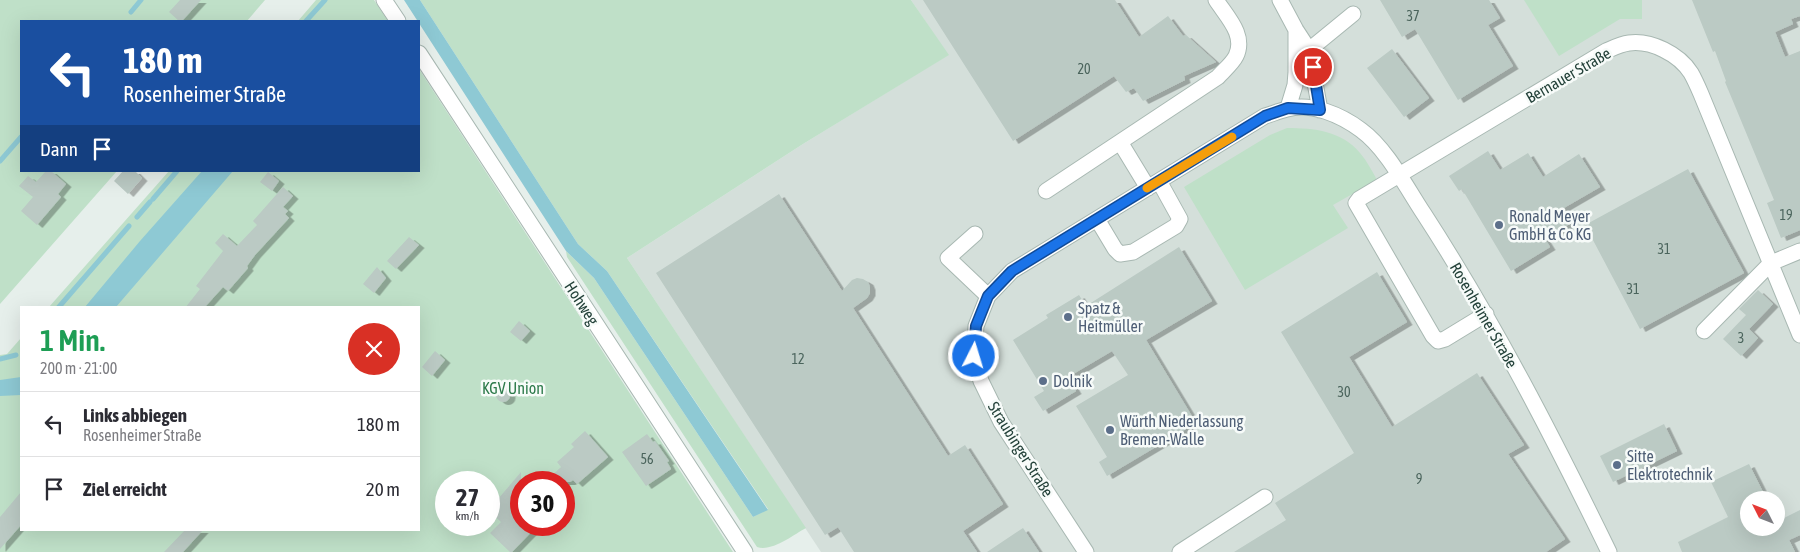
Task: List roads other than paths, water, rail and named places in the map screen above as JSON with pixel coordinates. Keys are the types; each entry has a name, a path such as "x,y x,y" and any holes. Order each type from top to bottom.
{"street":[{"path":"384,0 397,20"},
{"path":"1046,192 1218,77 1236,57 1240,42 1236,30 1216,0"},
{"path":"1280,0 1296,30 1310,50 1313,109"},
{"path":"1310,50 1353,14"},
{"path":"1288,108 1295,85 1296,30"},
{"name":"Bernauer Straße","path":"1486,314 1445,339 1438,341 1433,336 1356,203 1359,199 1398,175 1606,51 1628,43 1648,44 1664,50 1690,72 1701,94 1800,335"},
{"name":"Hohweg","path":"420,55 746,552"},
{"name":"Straubinger Straße","path":"1086,552 1014,443 980,381 974,356 976,326 988,296 1012,271 1265,116 1288,108 1313,109"},
{"name":"Rosenheimer Straße","path":"1313,109 1337,116 1361,130 1380,149 1398,175 1486,314 1570,473 1609,552"},
{"path":"1097,219 1120,254 1133,252 1176,226 1180,219 1120,142"},
{"path":"975,234 948,258 988,296"},
{"path":"1704,331 1771,263 1800,251"},
{"path":"1180,552 1265,497"}],"water":[{"path":"404,0 420,0 578,244 607,271 768,510 753,517 594,278 566,251 420,25 420,20 417,20"},
{"path":"201,172 232,172 117,306 86,306"},
{"path":"20,377 20,395 0,396 0,380"}],"waterway":[{"path":"131,12 141,0"},
{"path":"307,20 325,0"},
{"path":"0,161 20,138"},
{"path":"153,199 176,172"},
{"path":"137,217 150,202"},
{"path":"60,306 129,226"},
{"path":"0,359 16,355"}],"place":[{"name":"Ronald Meyer GmbH & Co KG","path":"1499,225"},
{"name":"Spatz & Heitmüller","path":"1068,317"},
{"name":"Dolnik","path":"1043,381"},
{"name":"Würth Niederlassung Bremen-Walle","path":"1110,430"},
{"name":"Sitte Elektrotechnik","path":"1617,465"}],"park label":[{"name":"KGV Union","path":"513,388"}]}
